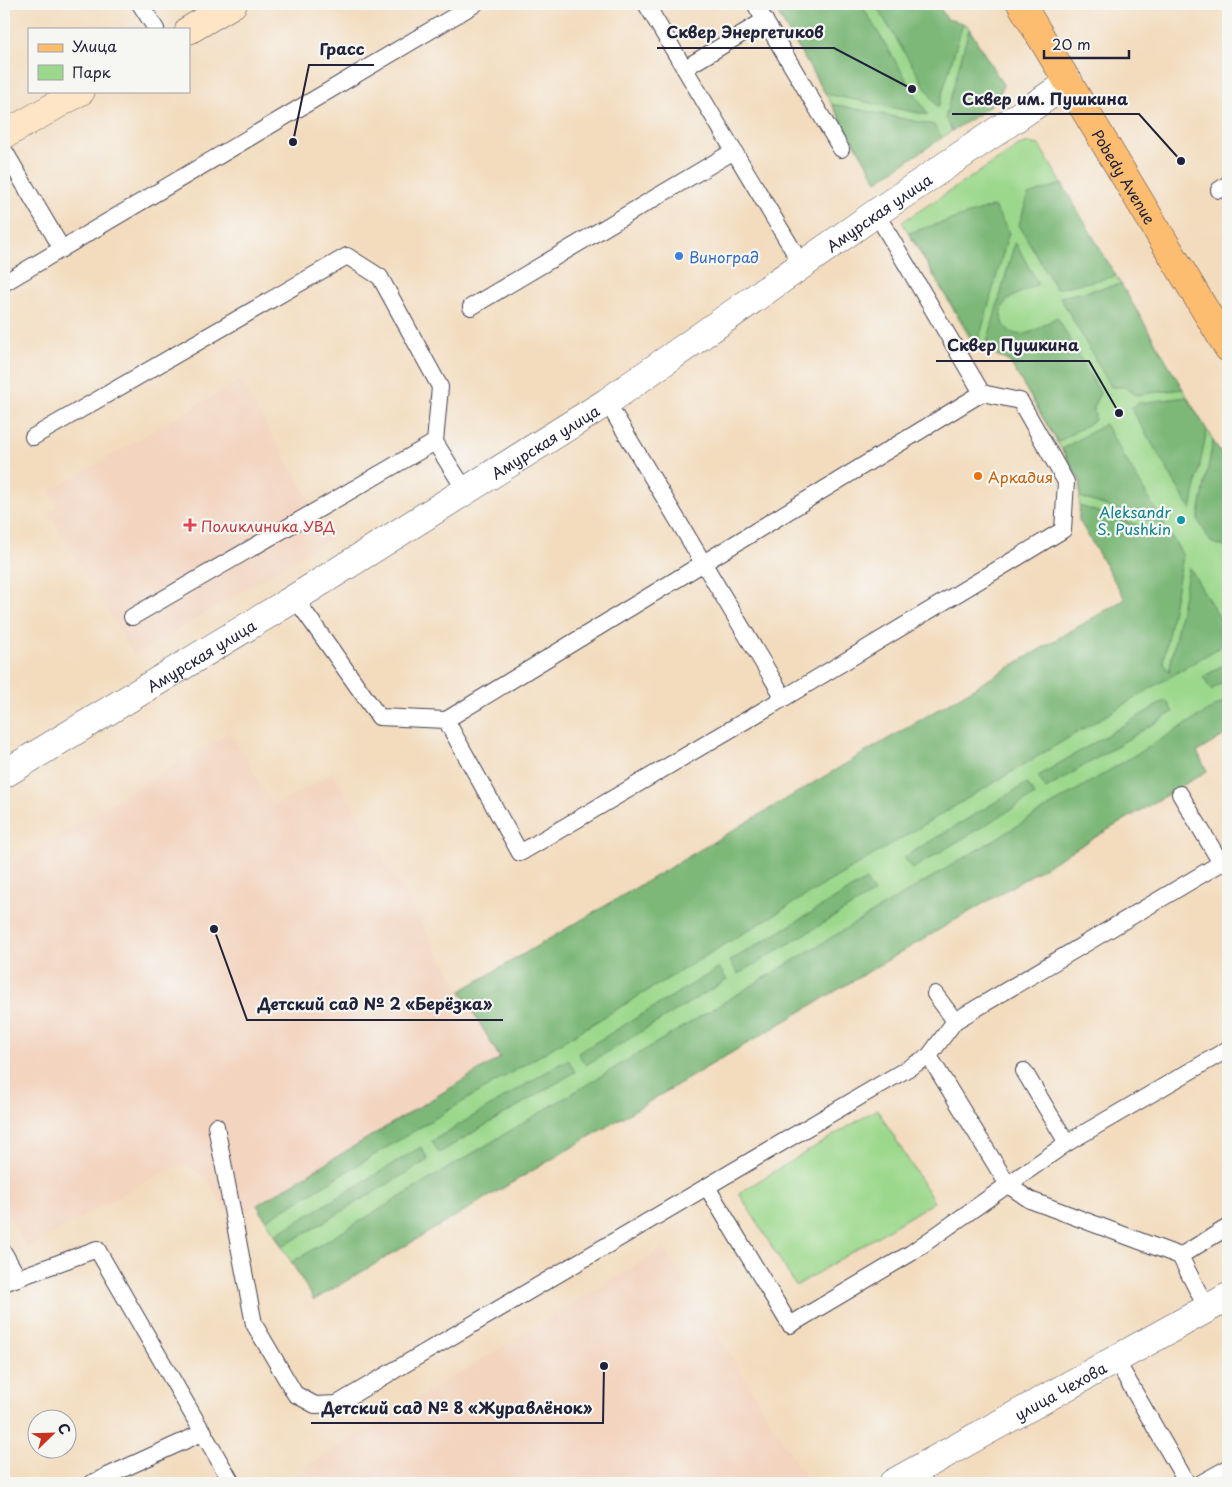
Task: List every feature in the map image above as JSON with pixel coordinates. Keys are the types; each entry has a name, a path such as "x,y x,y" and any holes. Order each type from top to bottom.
{"main road":[{"path":"190,29 233,4"},
{"name":"Pobedy Avenue","path":"1022,4 1224,330"},
{"path":"4,135 80,92"}],"street":[{"name":"Амурская улица","path":"4,774 295,598 607,402 876,213 1069,82"},
{"name":"улица Чехова","path":"893,1483 1218,1303"}],"lane":[{"path":"140,4 155,28"},
{"path":"4,283 475,4"},
{"path":"646,4 802,265"},
{"path":"755,4 841,149"},
{"path":"685,68 765,20"},
{"path":"4,150 62,249"},
{"path":"471,307 734,151"},
{"path":"876,213 982,393"},
{"path":"33,438 347,256 380,277 440,387 435,442 465,490"},
{"path":"295,598 379,717 446,720 982,393 1020,402 1066,482 1063,530 784,698 520,853 446,720"},
{"path":"607,402 784,698"},
{"path":"132,617 435,442"},
{"path":"216,1126 254,1324 295,1394 314,1405 337,1404 929,1056 955,1021 1221,863 1180,794"},
{"path":"935,994 955,1021"},
{"path":"707,1187 790,1325 911,1253 1067,1143 1228,1049"},
{"path":"929,1056 1008,1185 1030,1200 1180,1256 1218,1303"},
{"path":"1024,1071 1067,1143"},
{"path":"1180,1256 1228,1227"},
{"path":"4,1253 11,1281 97,1249 232,1483"},
{"path":"1116,1360 1187,1483"},
{"path":"92,1483 204,1432"},
{"path":"1201,1483 1228,1468"}],"shaded area":[{"name":"Поликлиника УВД","path":"240,380 332,537 134,656 49,513 58,507 49,492"},
{"path":"230,732 274,806 333,772 500,1057 247,1211 225,1210 206,1178 186,1164 159,1174 27,1248 4,1208 4,868"},
{"path":"664,1248 809,1483 279,1483"}],"green space":[{"path":"772,4 937,4 947,19 967,25 1003,85 1000,95 992,104 877,181"},
{"path":"791,4 861,4 928,115 826,94 777,12"},
{"path":"875,4 937,4 947,19 963,23 938,108"},
{"path":"969,29 1003,85 1000,93 989,106 952,131 945,118"},
{"path":"832,104 934,125 942,138 877,181"},
{"path":"1029,143 1039,145 1228,466 1228,733 1197,752 1207,771 314,1300 257,1205 500,1058 461,991 1125,599 1079,520 1080,481 1010,362 974,345 902,222 1019,146"},
{"path":"1062,184 1116,276 1056,289 1019,225 1028,195"},
{"path":"994,206 1009,232 977,346 909,233"},
{"path":"1015,242 1038,284 1007,301 1001,313 1004,325 1013,333 1019,335 1026,334 1057,317 1100,393 1094,405 1095,420 1058,442 1010,362 985,350"},
{"path":"1121,284 1183,389 1136,395 1125,387 1111,387 1060,297"},
{"path":"1187,397 1207,430 1191,510 1131,408 1139,403"},
{"path":"1105,424 1165,526 1080,497 1081,481 1062,449"},
{"path":"1213,441 1228,466 1228,548 1211,542 1198,520"},
{"path":"1080,506 1172,537 1183,556 1163,662 1169,672 1189,567 1228,632 1228,642 266,1220 257,1205 500,1058 461,991 1125,599 1079,520"},
{"path":"1228,662 1228,679 1211,690 1203,677"},
{"path":"1228,699 1228,733 1197,752 1207,771 314,1300 292,1262"},
{"path":"1166,700 1173,712 1046,789 1038,776"},
{"path":"1027,783 1035,795 912,869 904,857"},
{"path":"866,880 874,893 738,974 730,961"},
{"path":"719,968 727,980 586,1065 578,1053"},
{"path":"568,1059 575,1072 439,1153 432,1141"},
{"path":"877,1109 934,1202 796,1286 739,1193"},
{"path":"421,1147 428,1160 282,1247 275,1235"}],"place":[{"name":"Сквер Энергетиков","path":"912,89"},
{"name":"Грасс","path":"293,142"},
{"name":"Сквер им. Пушкина","path":"1181,161"},
{"name":"Виноград","path":"679,256"},
{"name":"Сквер Пушкина","path":"1119,413"},
{"name":"Аркадия","path":"978,476"},
{"name":"Aleksandr S. Pushkin","path":"1181,520"},
{"name":"Поликлиника УВД","path":"190,525"},
{"name":"Детский сад № 2 «Берёзка»","path":"214,929"},
{"name":"Детский сад № 8 «Журавлёнок»","path":"604,1366"}]}
